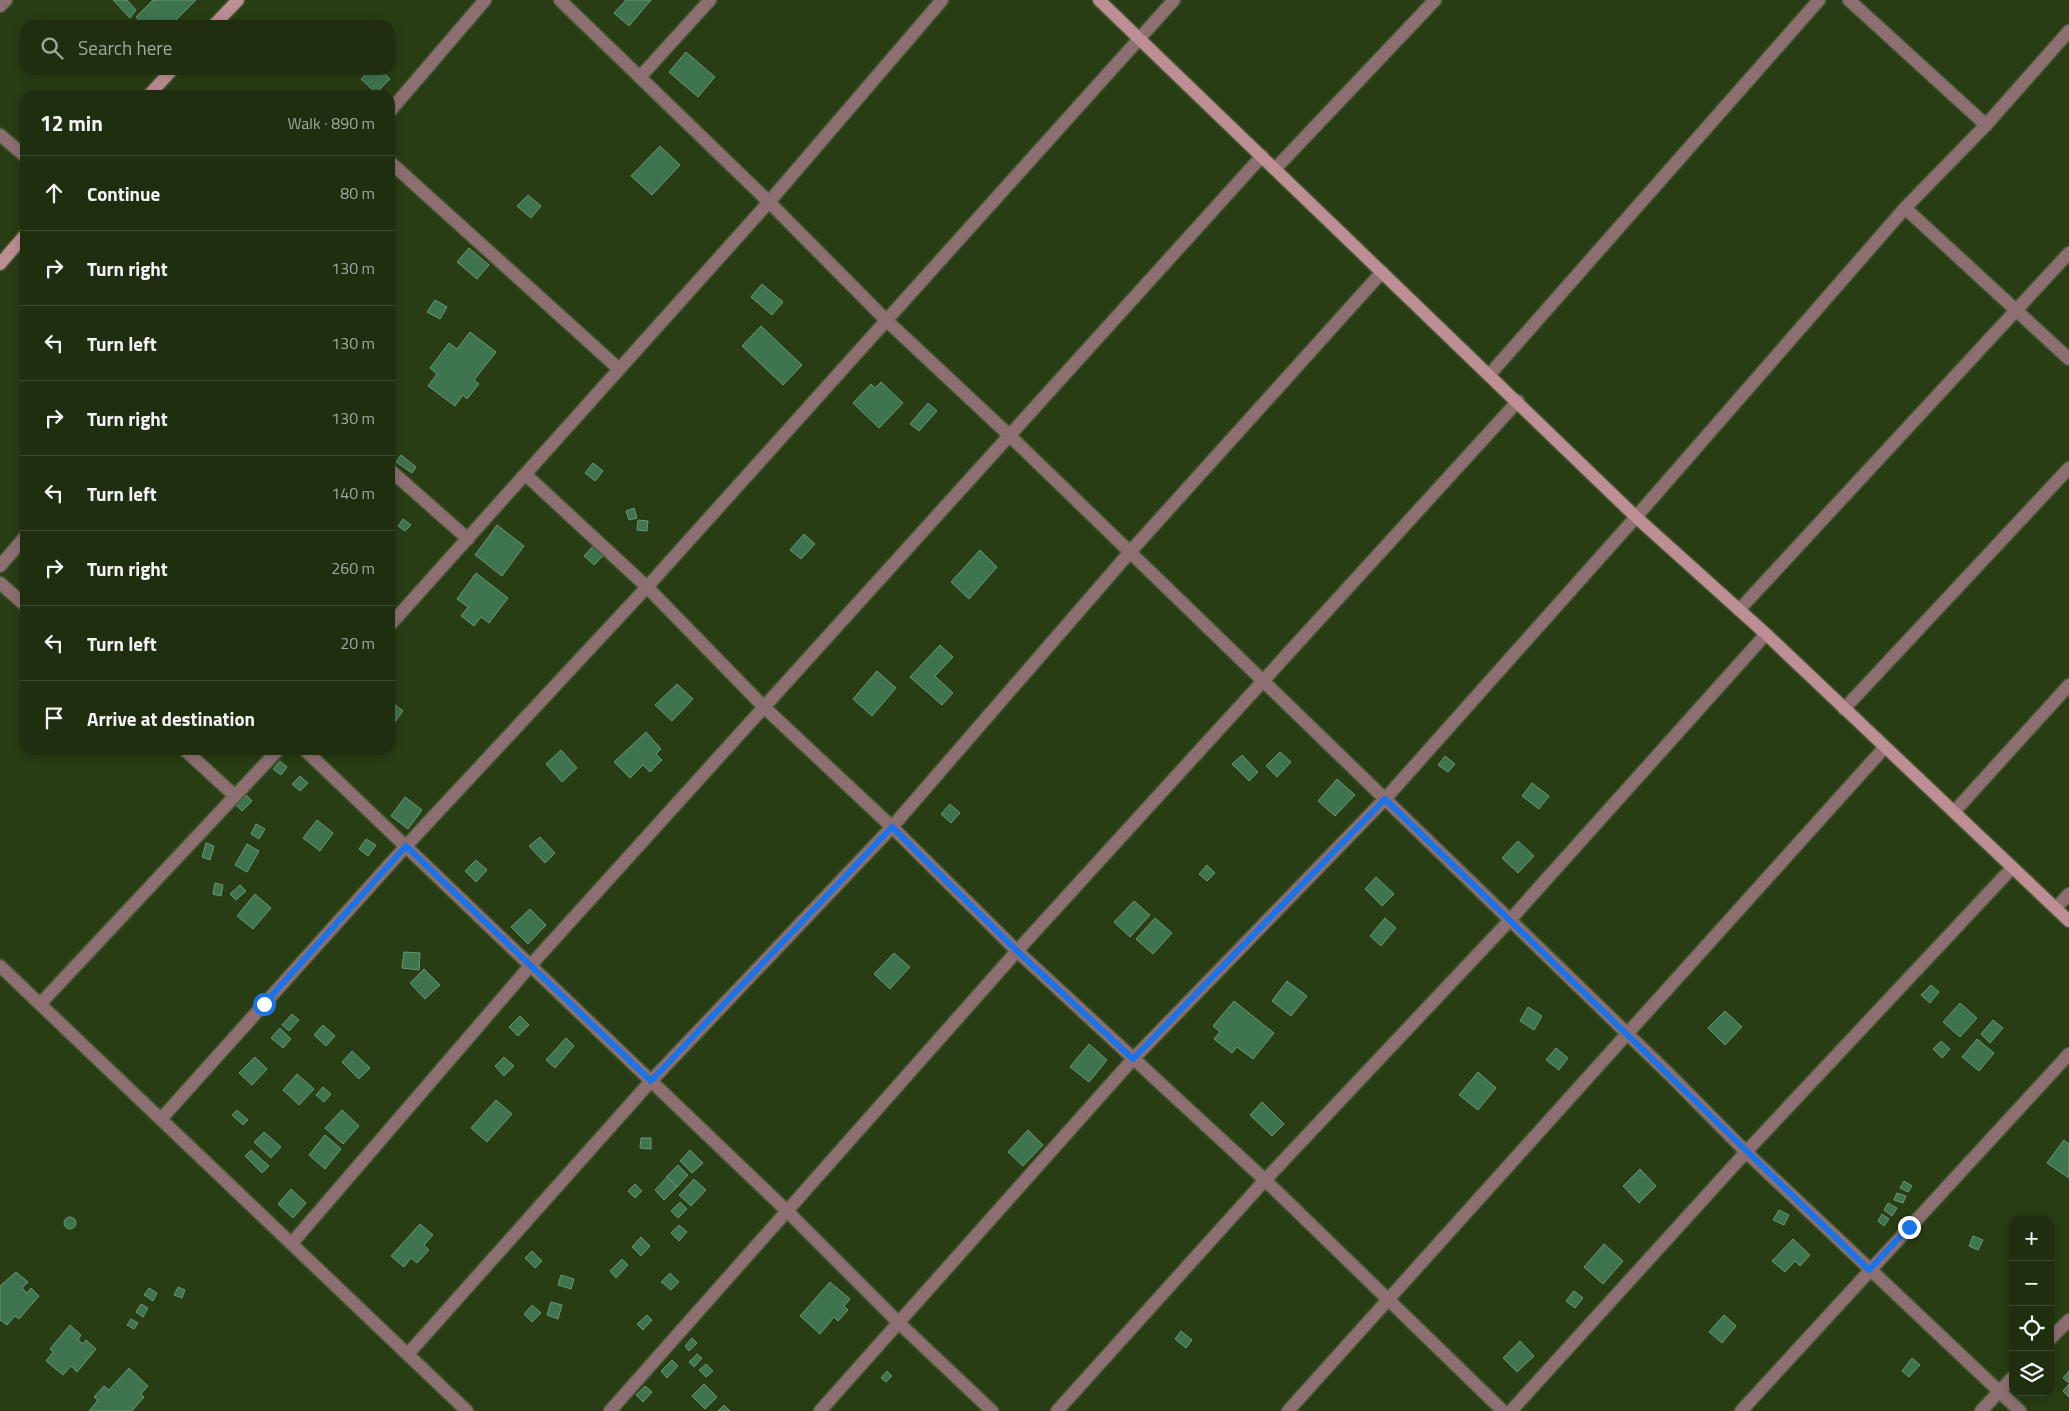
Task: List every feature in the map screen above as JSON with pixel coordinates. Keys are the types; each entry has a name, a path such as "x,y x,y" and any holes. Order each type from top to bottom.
{"street":[{"path":"0,6 6,0"},
{"path":"219,20 238,0"},
{"path":"395,105 485,0"},
{"path":"560,0 769,202 885,319 1009,435 1628,1034 1746,1152 2020,1411"},
{"path":"640,77 710,0"},
{"path":"395,620 769,202 942,0"},
{"path":"1100,0 1518,401 1636,517 1766,634 2069,921"},
{"path":"161,1119 406,846 647,587 885,319 1174,0"},
{"path":"1275,169 1435,0"},
{"path":"1490,374 1819,0"},
{"path":"1849,0 1986,125"},
{"path":"820,1411 1133,1059 1385,799 1636,517 1905,208 1986,125 2069,31"},
{"path":"154,90 167,75"},
{"path":"0,135 20,152"},
{"path":"292,1243 530,966 1262,156"},
{"path":"395,167 619,369"},
{"path":"1905,208 2069,359"},
{"path":"0,264 20,241"},
{"path":"1739,610 2069,253"},
{"path":"408,1354 651,1081 892,827 1130,552 1382,272"},
{"path":"610,1411 1017,951 1518,401"},
{"path":"1844,709 2069,468"},
{"path":"395,474 468,539"},
{"path":"526,475 647,587 765,708 892,827 1017,951 1265,1180 1503,1411"},
{"path":"0,566 20,543"},
{"path":"0,583 20,601"},
{"path":"1056,1411 1265,1180 1510,920 1766,634"},
{"path":"1954,812 2069,685"},
{"path":"1288,1411 1390,1300 1885,748"},
{"path":"191,755 236,796"},
{"path":"40,1004 273,755"},
{"path":"310,755 788,1212 899,1323 992,1411"},
{"path":"1511,1411 1746,1152 2012,868"},
{"path":"2056,908 2069,894"},
{"path":"0,966 467,1411"},
{"path":"1741,1411 2069,1054"},
{"path":"2054,1335 2069,1320"},
{"path":"1981,1411 2009,1381"}],"building":[{"path":"113,0 127,0 136,10 130,18"},
{"path":"153,0 196,0 176,20 139,20 136,17"},
{"path":"626,0 651,0 629,26 614,13"},
{"path":"686,52 715,77 698,97 669,72"},
{"path":"365,75 386,75 390,79 379,90 373,90 361,79"},
{"path":"660,146 680,165 652,195 631,176"},
{"path":"528,195 541,206 531,218 517,206"},
{"path":"469,248 489,265 477,279 457,262"},
{"path":"762,284 783,302 772,315 751,297"},
{"path":"435,300 447,307 440,319 427,312"},
{"path":"761,326 802,365 783,385 742,346"},
{"path":"470,332 496,352 474,380 479,384 467,399 463,395 455,406 428,386 437,374 430,368 449,343 457,349"},
{"path":"881,382 903,403 879,428 853,403 871,384 875,388"},
{"path":"928,403 937,411 919,431 910,424"},
{"path":"401,455 416,467 412,473 396,462"},
{"path":"593,463 603,471 595,481 585,473"},
{"path":"634,508 637,518 629,520 626,511"},
{"path":"403,519 411,525 405,531 398,526"},
{"path":"638,520 648,521 647,531 637,530"},
{"path":"497,525 524,546 502,576 475,555"},
{"path":"804,534 815,544 801,559 790,550"},
{"path":"593,546 603,556 594,565 584,556"},
{"path":"980,550 997,567 969,599 951,582"},
{"path":"476,573 508,598 489,623 481,617 474,626 461,616 468,607 457,599"},
{"path":"940,645 953,657 935,676 953,693 942,705 910,677"},
{"path":"877,671 896,688 872,716 853,699"},
{"path":"677,684 693,699 672,721 655,705"},
{"path":"395,705 403,711 395,722"},
{"path":"646,732 661,749 656,754 662,760 650,772 643,765 630,778 614,762"},
{"path":"561,750 577,768 562,782 546,764"},
{"path":"1280,752 1291,762 1277,777 1266,766"},
{"path":"1242,755 1258,772 1249,781 1232,764"},
{"path":"1445,756 1455,764 1448,772 1438,765"},
{"path":"280,761 287,767 281,775 273,769"},
{"path":"300,776 308,783 300,791 292,784"},
{"path":"1337,779 1355,795 1335,816 1318,801"},
{"path":"1532,783 1549,796 1539,809 1522,796"},
{"path":"246,795 252,801 242,811 236,805"},
{"path":"405,797 422,810 408,829 391,816"},
{"path":"950,804 960,813 951,823 941,814"},
{"path":"317,820 333,833 320,851 303,838"},
{"path":"256,824 265,829 259,839 251,834"},
{"path":"540,837 555,853 545,863 529,846"},
{"path":"366,839 376,845 368,856 359,849"},
{"path":"1518,841 1534,856 1518,873 1502,858"},
{"path":"206,843 214,846 210,860 202,857"},
{"path":"247,844 259,851 247,872 235,865"},
{"path":"476,860 487,870 476,882 465,871"},
{"path":"1207,865 1215,873 1207,881 1199,874"},
{"path":"1376,877 1394,894 1382,906 1365,889"},
{"path":"215,883 223,885 221,896 213,894"},
{"path":"240,885 246,891 236,900 230,894"},
{"path":"255,894 271,908 253,929 237,916"},
{"path":"1134,901 1150,915 1130,937 1114,922"},
{"path":"530,909 546,925 528,944 511,927"},
{"path":"1155,918 1172,933 1153,954 1136,939"},
{"path":"1385,918 1396,928 1381,946 1370,936"},
{"path":"404,952 420,953 419,970 402,968"},
{"path":"894,953 910,967 890,989 874,974"},
{"path":"424,969 440,985 425,999 410,983"},
{"path":"1287,981 1307,996 1291,1016 1272,1001"},
{"path":"1931,985 1939,992 1930,1003 1921,995"},
{"path":"1234,1001 1274,1033 1253,1059 1237,1047 1232,1053 1214,1039 1220,1032 1213,1026"},
{"path":"1960,1003 1977,1018 1960,1037 1943,1022"},
{"path":"1528,1007 1542,1016 1534,1030 1520,1021"},
{"path":"1725,1011 1742,1027 1725,1045 1708,1028"},
{"path":"292,1014 299,1020 289,1031 282,1025"},
{"path":"520,1016 529,1025 518,1036 509,1027"},
{"path":"1993,1020 2003,1028 1990,1043 1981,1034"},
{"path":"323,1025 335,1036 326,1046 314,1035"},
{"path":"280,1028 291,1039 283,1048 271,1038"},
{"path":"566,1038 574,1046 555,1068 546,1060"},
{"path":"1977,1039 1994,1053 1979,1071 1962,1057"},
{"path":"1941,1041 1950,1049 1942,1058 1933,1049"},
{"path":"1089,1044 1107,1060 1089,1082 1070,1067"},
{"path":"1556,1048 1568,1058 1559,1070 1546,1060"},
{"path":"352,1051 370,1068 359,1079 342,1062"},
{"path":"255,1057 267,1069 252,1085 239,1073"},
{"path":"504,1057 514,1066 504,1076 495,1066"},
{"path":"1478,1072 1496,1088 1478,1110 1459,1095"},
{"path":"297,1074 314,1089 299,1105 283,1090"},
{"path":"323,1087 331,1094 324,1102 316,1095"},
{"path":"496,1100 512,1114 487,1142 471,1128"},
{"path":"1262,1102 1284,1124 1272,1136 1250,1115"},
{"path":"237,1110 248,1120 243,1125 232,1115"},
{"path":"342,1110 359,1126 343,1144 325,1128"},
{"path":"1028,1130 1043,1145 1023,1166 1008,1152"},
{"path":"264,1132 281,1147 271,1158 254,1142"},
{"path":"325,1135 341,1149 325,1169 309,1155"},
{"path":"641,1138 651,1138 651,1149 640,1148"},
{"path":"2064,1140 2069,1144 2069,1178 2047,1163"},
{"path":"251,1150 269,1166 262,1173 245,1156"},
{"path":"690,1150 703,1163 692,1173 680,1161"},
{"path":"678,1165 688,1175 677,1187 666,1177"},
{"path":"1640,1169 1656,1186 1639,1203 1623,1186"},
{"path":"667,1177 677,1187 664,1200 655,1190"},
{"path":"694,1179 706,1190 691,1206 679,1195"},
{"path":"1904,1181 1912,1186 1908,1192 1900,1188"},
{"path":"635,1184 642,1191 635,1198 628,1191"},
{"path":"291,1189 306,1203 293,1218 278,1204"},
{"path":"1897,1193 1906,1196 1903,1203 1894,1200"},
{"path":"680,1202 687,1209 678,1218 671,1211"},
{"path":"1888,1203 1897,1208 1892,1216 1884,1210"},
{"path":"1779,1210 1789,1215 1784,1225 1773,1220"},
{"path":"1882,1214 1889,1219 1884,1226 1878,1221"},
{"path":"68,1217 72,1217 76,1223 72,1229 68,1229 64,1225 64,1221"},
{"path":"420,1224 433,1235 424,1245 429,1250 417,1263 411,1258 404,1267 391,1256"},
{"path":"679,1225 687,1232 679,1241 671,1233"},
{"path":"1973,1236 1983,1240 1978,1250 1969,1246"},
{"path":"641,1237 650,1246 641,1256 632,1247"},
{"path":"1793,1239 1810,1255 1800,1266 1795,1261 1785,1272 1772,1261"},
{"path":"1604,1244 1623,1261 1603,1284 1584,1267"},
{"path":"532,1251 542,1261 535,1268 525,1258"},
{"path":"622,1259 628,1265 616,1278 610,1271"},
{"path":"16,1272 28,1282 22,1288 27,1293 31,1288 39,1296 19,1319 15,1316 7,1325 0,1320 0,1286"},
{"path":"670,1273 679,1282 671,1290 661,1282"},
{"path":"561,1275 574,1279 571,1289 558,1285"},
{"path":"830,1282 850,1299 844,1306 848,1310 838,1321 834,1317 820,1334 800,1316"},
{"path":"178,1287 185,1290 182,1298 174,1295"},
{"path":"149,1288 157,1293 153,1301 144,1295"},
{"path":"1574,1291 1583,1298 1575,1308 1566,1301"},
{"path":"551,1302 562,1305 558,1319 547,1315"},
{"path":"141,1304 148,1308 143,1317 136,1312"},
{"path":"532,1305 541,1313 532,1322 524,1314"},
{"path":"647,1315 652,1320 643,1330 637,1324"},
{"path":"1724,1315 1736,1326 1722,1343 1709,1332"},
{"path":"131,1319 138,1323 134,1329 127,1325"},
{"path":"70,1325 81,1335 78,1340 83,1344 86,1340 96,1349 77,1372 71,1366 63,1375 46,1361 53,1352 50,1349"},
{"path":"1181,1331 1192,1340 1186,1348 1175,1339"},
{"path":"692,1338 697,1343 689,1351 685,1346"},
{"path":"1520,1341 1534,1356 1517,1372 1503,1358"},
{"path":"697,1354 702,1358 694,1367 689,1362"},
{"path":"1912,1358 1920,1365 1909,1377 1902,1371"},
{"path":"672,1360 678,1366 667,1378 661,1371"},
{"path":"706,1364 713,1371 706,1377 699,1370"},
{"path":"129,1368 148,1386 141,1394 144,1397 132,1411 89,1411 98,1400 94,1397 104,1386 109,1390"},
{"path":"887,1371 892,1376 886,1382 881,1378"},
{"path":"2069,1371 2069,1383 2063,1378"},
{"path":"704,1384 717,1397 705,1409 692,1396"},
{"path":"2069,1384 2069,1397 2063,1391"},
{"path":"645,1386 652,1392 643,1402 636,1395"},
{"path":"724,1405 730,1411 718,1411"}],"route":[{"path":"264,1004 406,846 651,1081 892,827 1017,951 1133,1059 1385,799 1869,1270 1909,1227"}]}
